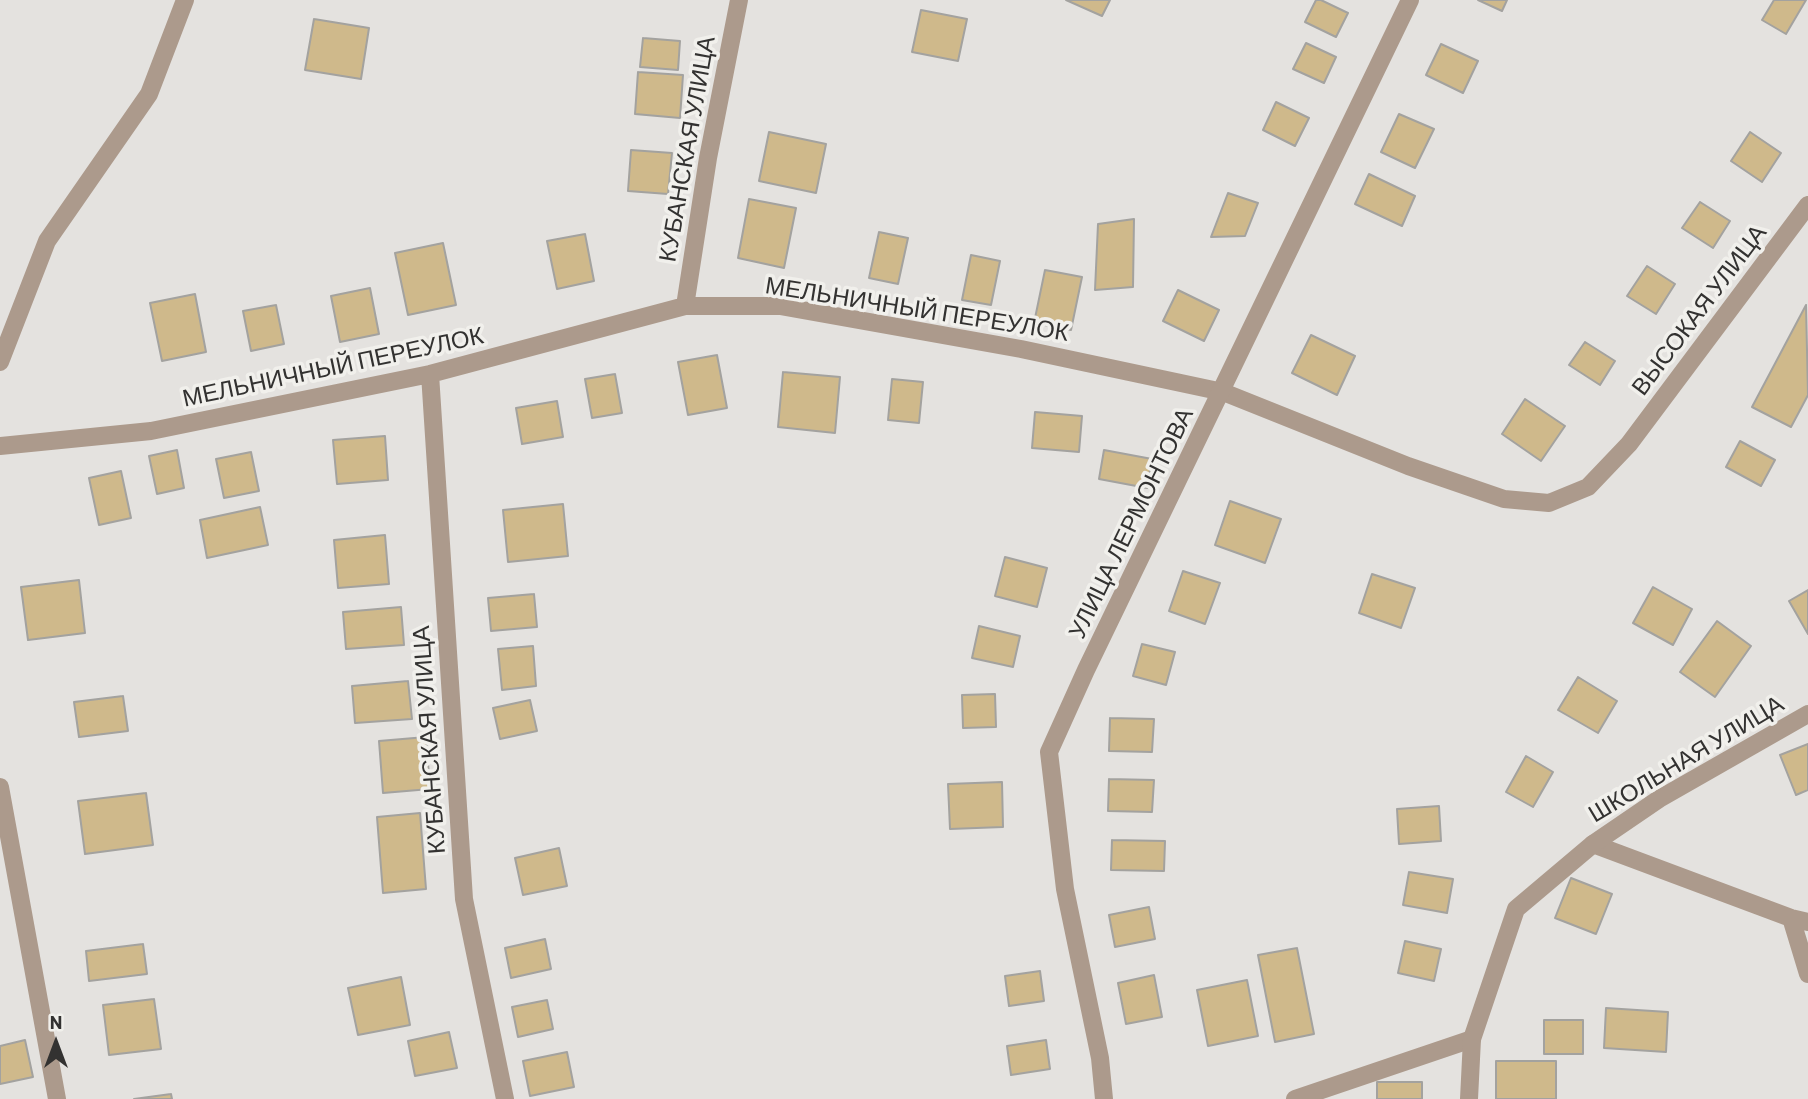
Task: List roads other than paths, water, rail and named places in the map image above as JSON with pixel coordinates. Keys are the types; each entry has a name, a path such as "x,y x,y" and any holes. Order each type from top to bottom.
{"street":[{"path":"0,362 47,241 149,94 185,0"},
{"name":"КУБАНСКАЯ УЛИЦА","path":"685,306 708,158 739,0"},
{"name":"УЛИЦА ЛЕРМОНТОВА","path":"1104,1099 1100,1058 1065,889 1049,752 1086,670 1223,392 1410,0"},
{"name":"ВЫСОКАЯ УЛИЦА","path":"1629,444 1808,205"},
{"name":"МЕЛЬНИЧНЫЙ ПЕРЕУЛОК","path":"0,446 151,431 430,374 685,306 779,306 1021,349 1223,392 1408,466 1504,499 1549,503 1588,487 1629,444"},
{"name":"КУБАНСКАЯ УЛИЦА","path":"430,374 464,899 505,1099"},
{"name":"ШКОЛЬНАЯ УЛИЦА","path":"1469,1099 1472,1039 1516,909 1593,844 1659,799 1808,714"},
{"path":"0,787 57,1099"},
{"path":"1593,844 1799,920 1808,974"},
{"path":"1295,1099 1472,1039"}]}
